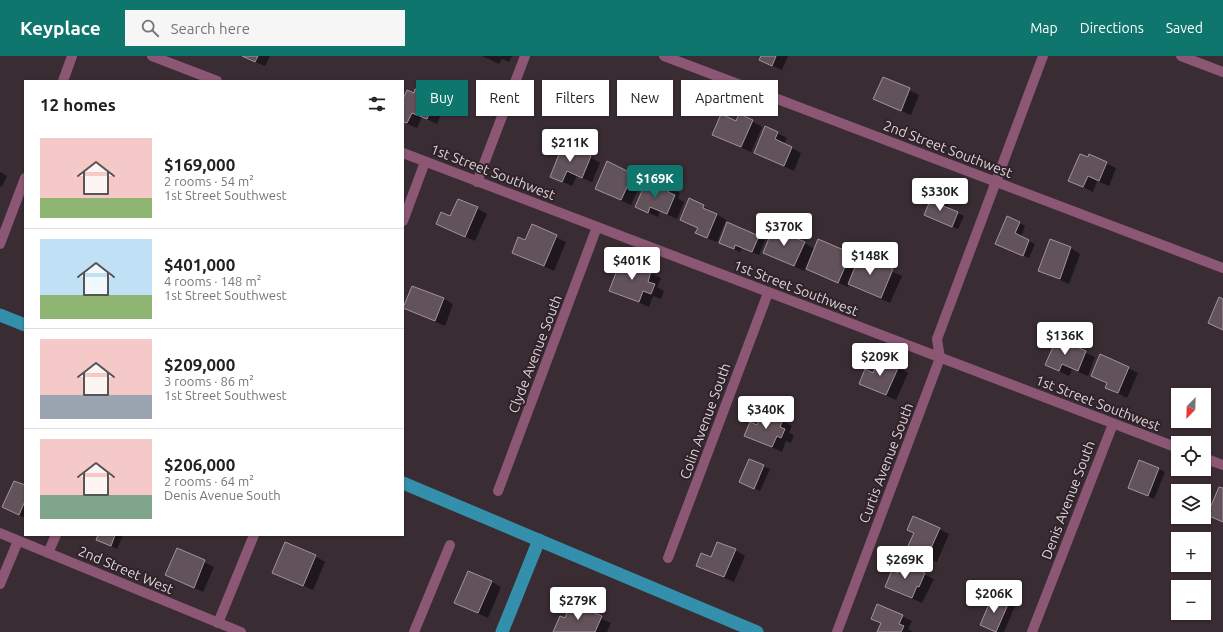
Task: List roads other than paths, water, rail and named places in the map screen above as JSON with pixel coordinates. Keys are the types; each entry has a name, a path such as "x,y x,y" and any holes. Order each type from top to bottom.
{"street":[{"path":"63,80 72,56"},
{"path":"152,56 214,80"},
{"path":"477,182 525,56"},
{"name":"2nd Street Southwest","path":"664,56 1223,268"},
{"name":"Curtis Avenue South","path":"837,632 940,358 937,339 1043,56"},
{"path":"1181,56 1223,72"},
{"name":"1st Street Southwest","path":"404,153 1171,445"},
{"path":"404,218 425,162"},
{"path":"0,244 24,181"},
{"name":"Clyde Avenue South","path":"498,491 597,227"},
{"name":"Colin Avenue South","path":"668,558 768,293"},
{"name":"Denis Avenue South","path":"1032,632 1113,424"},
{"path":"1211,461 1223,465"},
{"name":"2nd Street West","path":"0,533 241,632"},
{"path":"48,553 56,536"},
{"path":"218,623 254,536"},
{"path":"0,584 18,541"},
{"path":"414,632 450,545"}],"waterway":[{"path":"0,315 24,325"},
{"path":"404,483 757,632"},
{"path":"502,632 539,540"}]}
